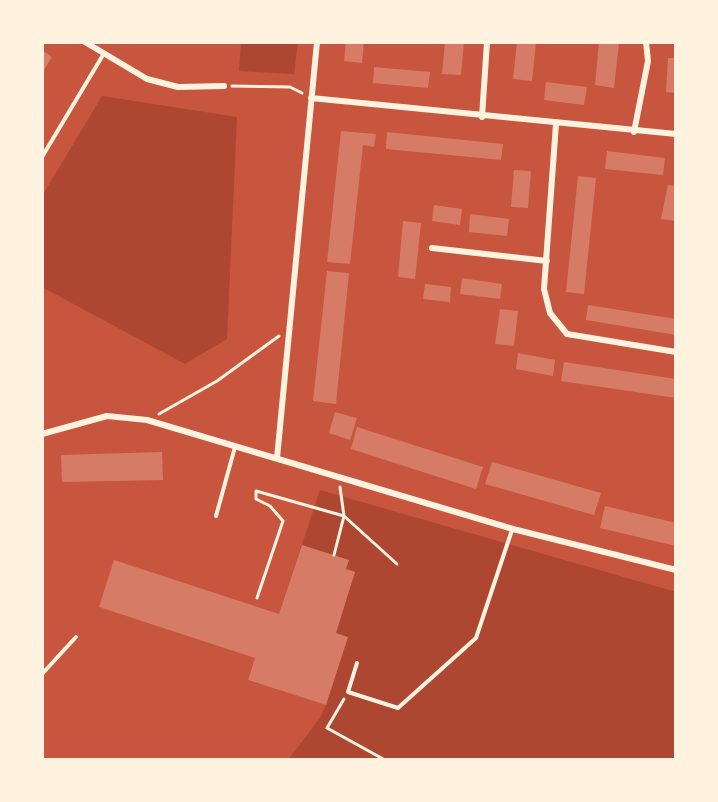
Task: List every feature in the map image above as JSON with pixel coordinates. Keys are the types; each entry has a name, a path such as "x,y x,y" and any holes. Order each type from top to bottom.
{"street":[{"path":"85,42 103,55 147,79 178,87 224,86"},
{"path":"277,458 317,42"},
{"path":"482,117 487,42"},
{"path":"634,132 648,61 646,42"},
{"path":"311,98 634,132 676,134"},
{"path":"556,124 544,289 550,313 567,334 676,352"},
{"path":"432,248 547,261"},
{"path":"42,434 107,416 147,420 513,529 676,570"}],"lane":[{"path":"42,157 103,55"},
{"path":"216,516 235,447"},
{"path":"357,663 348,692 398,708 476,638 513,529"},
{"path":"42,674 76,637"}],"path":[{"path":"246,86 291,87 311,98"},
{"path":"147,420 217,381 290,327"},
{"path":"334,555 344,516 339,476"},
{"path":"257,598 283,521 270,506 256,499 256,491 344,516 397,564"},
{"path":"348,692 327,728 385,760"}],"shaded area":[{"path":"241,42 298,42 294,74 239,71"},
{"path":"102,96 237,117 227,339 185,364 42,287 42,196"},
{"path":"320,490 676,592 676,760 288,760 320,718 326,705 248,680 255,658 279,614"}],"building":[{"path":"346,42 364,42 362,63 344,61"},
{"path":"445,42 464,42 461,75 442,74"},
{"path":"517,42 536,42 532,81 513,79"},
{"path":"599,42 619,42 614,88 595,85"},
{"path":"42,50 52,57 42,73"},
{"path":"668,58 676,58 676,93 666,92"},
{"path":"374,67 430,72 428,88 373,83"},
{"path":"546,82 587,87 584,105 544,100"},
{"path":"341,131 376,134 374,147 363,145 350,264 327,262"},
{"path":"387,132 503,144 501,160 386,149"},
{"path":"607,151 665,158 663,175 605,169"},
{"path":"514,170 531,171 528,208 511,207"},
{"path":"578,176 596,178 584,294 566,292"},
{"path":"668,185 676,186 676,221 661,219"},
{"path":"434,205 462,209 460,225 432,221"},
{"path":"470,214 509,219 507,236 469,232"},
{"path":"403,221 421,223 415,279 398,277"},
{"path":"327,271 349,273 336,404 313,401"},
{"path":"462,278 502,284 500,299 460,294"},
{"path":"425,284 451,287 450,302 423,299"},
{"path":"588,305 676,319 676,335 586,320"},
{"path":"500,309 518,311 514,346 495,344"},
{"path":"518,353 555,360 553,376 516,369"},
{"path":"564,362 676,379 676,398 561,381"},
{"path":"335,412 357,418 350,440 329,433"},
{"path":"357,427 483,467 476,489 351,449"},
{"path":"162,452 163,480 62,482 61,455"},
{"path":"492,462 601,493 594,515 485,484"},
{"path":"605,506 676,523 676,546 600,528"},
{"path":"302,545 349,560 346,569 355,572 336,633 348,637 326,705 248,680 255,658 99,607 114,560 279,614"}]}
